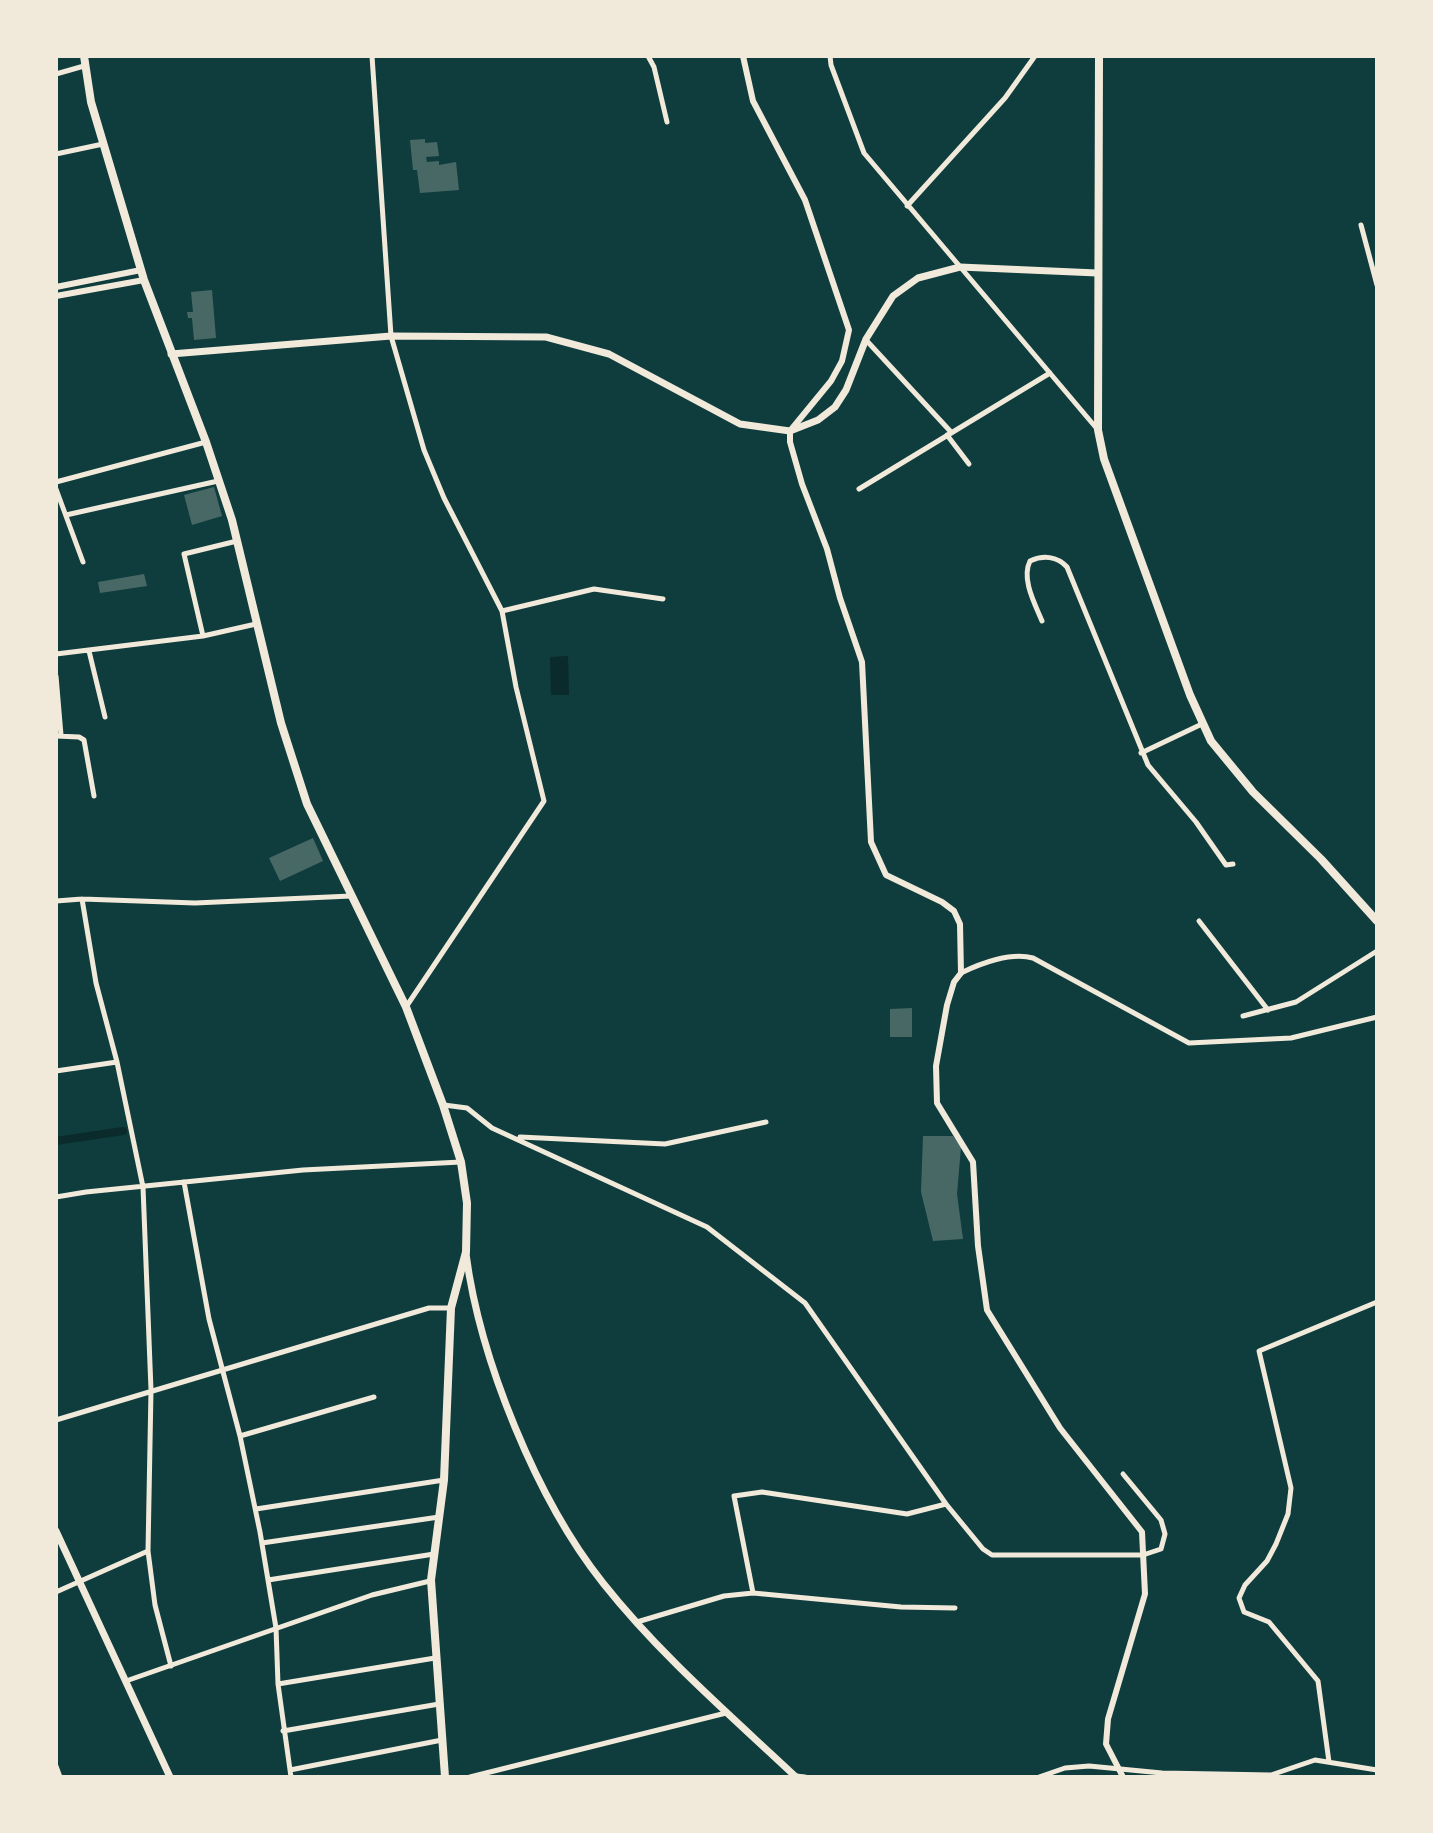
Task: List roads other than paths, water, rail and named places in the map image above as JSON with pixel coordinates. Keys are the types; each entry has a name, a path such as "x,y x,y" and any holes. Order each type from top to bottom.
{"main road":[{"path":"1099,56 1098,430 1104,459 1202,724 1226,762 1377,921"},
{"path":"84,61 103,144 143,275 206,442 237,541 281,723 307,804 406,1007 461,1162 467,1203 466,1252 471,1294 499,1385 527,1452 577,1548 604,1584 726,1713 796,1776"},
{"path":"171,354 391,336 546,337 609,354 740,424 790,431 818,420 835,407 846,390 866,339 893,296 918,278 960,267 1097,273"},
{"path":"445,1777 431,1580 444,1480 451,1308 466,1252"},
{"path":"56,1531 170,1777"}],"street":[{"path":"372,56 391,336 424,450 444,498 502,611 516,687 544,801 406,1007"},
{"path":"648,56 654,67 667,122"},
{"path":"743,56 753,101 805,200 849,330 842,361 831,381 790,431 790,442 862,662 871,842 886,875 954,911 960,924 961,973"},
{"path":"830,56 864,153 1098,430"},
{"path":"907,206 1005,98 1035,56"},
{"path":"56,74 84,61"},
{"path":"56,154 103,144"},
{"path":"1361,225 1377,285"},
{"path":"56,287 143,275"},
{"path":"56,296 143,275"},
{"path":"866,339 949,433 969,464"},
{"path":"859,489 1050,373"},
{"path":"56,482 206,442"},
{"path":"66,515 218,481"},
{"path":"56,489 83,562"},
{"path":"203,636 184,554 237,541"},
{"path":"1042,621 1029,587 1027,569 1034,559 1051,558 1067,567 1148,765 1196,822 1226,865 1233,864"},
{"path":"502,611 594,589 663,599"},
{"path":"56,654 203,636 258,624"},
{"path":"89,651 105,717"},
{"path":"56,676 58,736 84,740 94,796"},
{"path":"1141,753 1202,724"},
{"path":"56,901 195,903 353,896"},
{"path":"82,899 96,983 117,1062 143,1187 151,1390 148,1551 155,1605 171,1666"},
{"path":"1199,921 1268,1010"},
{"path":"1243,1016 1296,1002 1377,951"},
{"path":"1120,1774 1106,1744 1108,1719 1145,1594 1142,1532 1060,1428 987,1310 978,1246 973,1162 937,1103 936,1066 954,982 961,973 1006,958 1033,958 1189,1043 1291,1038 1377,1017"},
{"path":"56,1071 117,1062"},
{"path":"443,1105 467,1108 492,1128 707,1227 805,1303 946,1504 983,1549 992,1555 1143,1555 1161,1549 1165,1534 1161,1520 1123,1474"},
{"path":"515,1137 665,1144 766,1122"},
{"path":"56,1197 303,1170 461,1162"},
{"path":"184,1182 209,1319 256,1509 276,1628 278,1684 291,1774 442,1740"},
{"path":"1329,1762 1318,1681 1269,1622 1244,1612 1239,1598 1276,1544 1288,1514 1291,1488 1259,1351 1377,1302"},
{"path":"56,1420 429,1308 451,1308"},
{"path":"240,1436 374,1397"},
{"path":"256,1509 444,1480"},
{"path":"753,1593 734,1496 762,1492 907,1514 946,1504"},
{"path":"262,1543 440,1517"},
{"path":"56,1592 148,1551"},
{"path":"268,1580 435,1554"},
{"path":"126,1681 372,1595 431,1580"},
{"path":"637,1622 724,1596 753,1593 901,1607 955,1608"},
{"path":"278,1684 435,1658"},
{"path":"283,1731 439,1704"},
{"path":"470,1777 726,1713"},
{"path":"1039,1777 1065,1768 1089,1766 1120,1774 1271,1775 1315,1760 1377,1770"},
{"path":"56,1766 60,1777"},
{"path":"796,1776 805,1777"}],"water":[{"path":"568,656 569,695 551,695 550,657"}],"waterway":[{"path":"56,1141 123,1131"}]}
